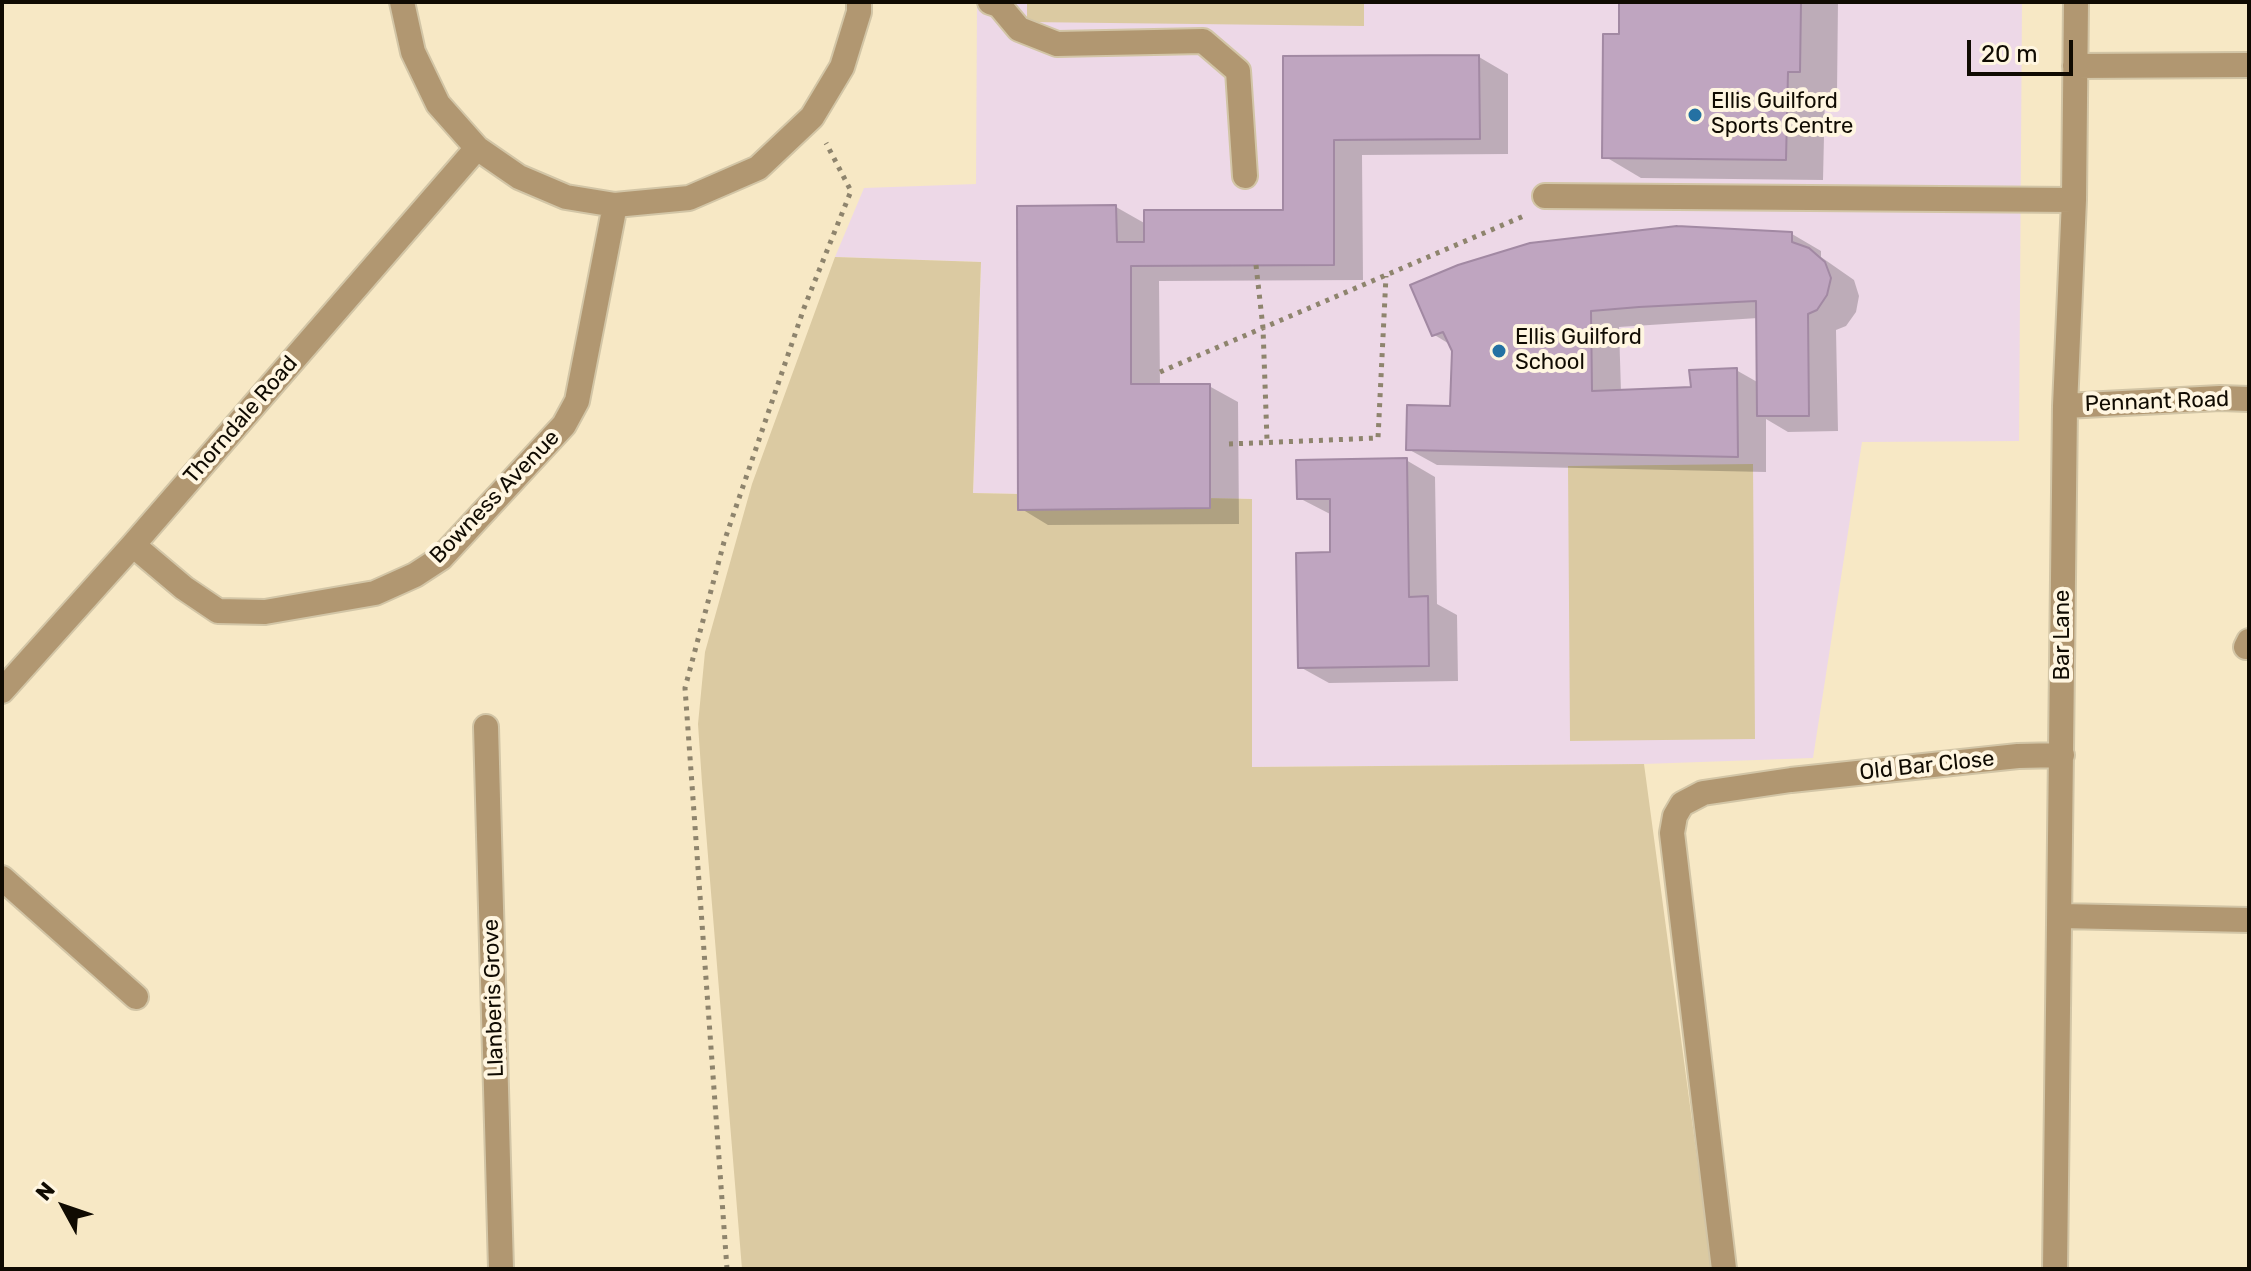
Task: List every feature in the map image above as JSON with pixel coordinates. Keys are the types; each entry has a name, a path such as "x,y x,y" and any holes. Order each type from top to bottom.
{"street":[{"path":"402,2 413,52 438,104 477,148 519,177 566,197 615,205 689,198 758,168 812,117 842,67 859,12 859,2"},
{"path":"990,2 999,5 1019,29 1057,44 1203,41 1238,71 1245,176"},
{"name":"Bar Lane","path":"2055,1269 2065,406 2074,200 2076,2"},
{"path":"2075,66 2249,65"},
{"name":"Thorndale Road","path":"2,691 133,545 477,148"},
{"path":"1545,196 2074,200"},
{"name":"Bowness Avenue","path":"133,545 184,588 218,611 265,612 375,593 415,575 441,558 564,425 577,401 615,205"},
{"name":"Pennant Road","path":"2065,406 2249,399"},
{"name":"Llanberis Grove","path":"486,727 501,1269"},
{"name":"Old Bar Close","path":"1724,1269 1672,833 1675,816 1682,804 1703,793 1791,780 2018,756 2062,755"},
{"path":"2,878 136,997"},
{"path":"2061,916 2249,920"}],"path":[{"path":"727,1269 685,688 724,542 804,308 851,191 812,117"},
{"path":"1160,372 1523,217 1545,196"},
{"path":"1256,265 1263,328 1267,440"},
{"path":"1229,444 1267,440 1378,438 1386,276"}],"shaded area":[{"name":"Ellis Guilford School","path":"977,2 2022,2 2019,441 1862,442 1813,758 1644,764 1252,767 1251,499 973,493 981,262 835,257 864,188 976,184"},
{"path":"1027,2 1364,2 1364,26 1027,22"},
{"path":"835,257 981,262 973,493 1252,499 1252,767 1644,764 1712,1269 742,1269 698,724 705,652 752,484"},
{"path":"1753,464 1755,739 1570,741 1568,466"}],"building":[{"name":"Ellis Guilford Sports Centre","path":"1619,2 1801,2 1800,72 1788,72 1786,160 1602,158 1603,34 1619,34"},
{"path":"1479,55 1480,139 1334,140 1334,265 1131,266 1131,384 1210,384 1210,508 1018,510 1017,206 1116,205 1117,242 1144,242 1144,210 1283,210 1283,56"},
{"path":"1677,226 1792,232 1792,242 1809,248 1825,262 1831,278 1827,295 1817,310 1808,314 1809,416 1757,416 1756,301 1591,311 1592,391 1691,387 1689,370 1737,368 1738,457 1406,450 1407,405 1450,406 1452,351 1443,332 1432,336 1410,285 1458,265 1530,243"},
{"path":"1407,458 1409,597 1428,596 1429,666 1298,668 1296,553 1330,552 1330,499 1297,499 1296,460"}],"place":[{"name":"Ellis Guilford Sports Centre","path":"1695,115"},
{"name":"Ellis Guilford School","path":"1499,351"}]}
